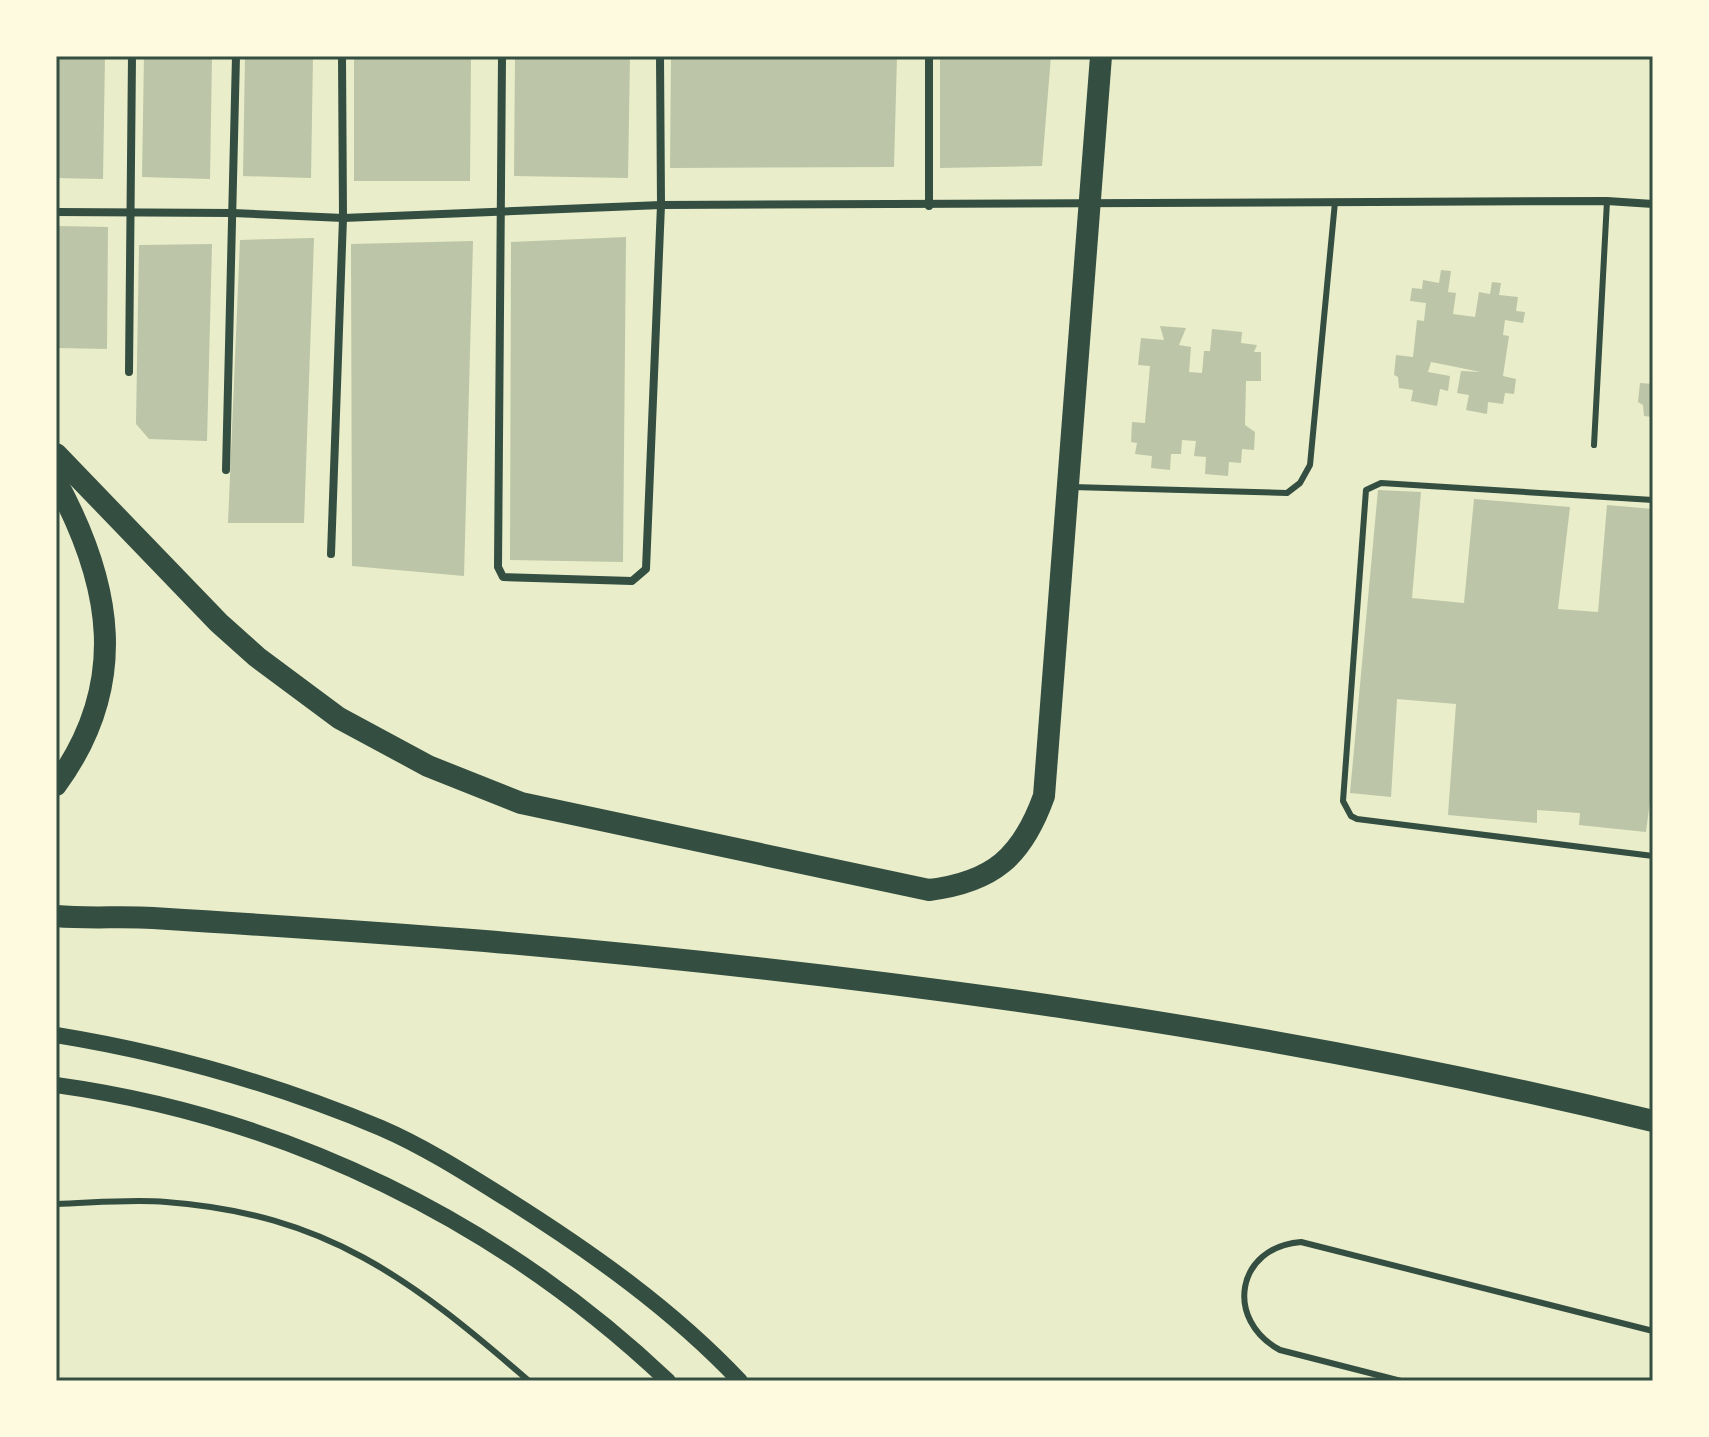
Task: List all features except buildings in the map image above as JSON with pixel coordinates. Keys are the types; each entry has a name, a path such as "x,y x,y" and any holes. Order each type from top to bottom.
{"highway":[{"path":"56,454 219,623 297,689 383,743 474,786 521,803 929,890 960,886 990,873 1021,844 1033,827 1044,796 1101,56"},
{"path":"56,481 90,550 103,604 105,639 97,708 85,739 56,785"},
{"path":"56,916 150,918 469,940 881,984 1131,1019 1312,1049 1653,1121"}],"main road":[{"path":"56,1035 191,1063 383,1129 473,1178 567,1238 639,1289 740,1381"},
{"path":"56,1085 120,1094 213,1117 307,1150 395,1186 490,1241 550,1282 628,1343 668,1381"}],"street":[{"path":"129,372 128,215 132,56"},
{"path":"226,470 236,56"},
{"path":"331,554 343,218 342,56"},
{"path":"502,56 498,567 503,577 632,581 646,569 661,205 660,56"},
{"path":"929,56 929,206"},
{"path":"56,212 128,215 233,213 343,218 661,205 1607,201 1653,204"}],"lane":[{"path":"1594,445 1607,201"},
{"path":"1068,487 1287,493 1300,483 1310,465 1335,202"},
{"path":"1653,500 1381,483 1366,490 1343,801 1351,816 1357,819 1653,856"},
{"path":"56,1204 162,1202 206,1206 294,1227 376,1263 414,1286 529,1381"},
{"path":"1401,1381 1280,1350 1269,1344 1251,1325 1244,1300 1249,1274 1255,1263 1276,1247 1301,1242 1653,1331"}]}
